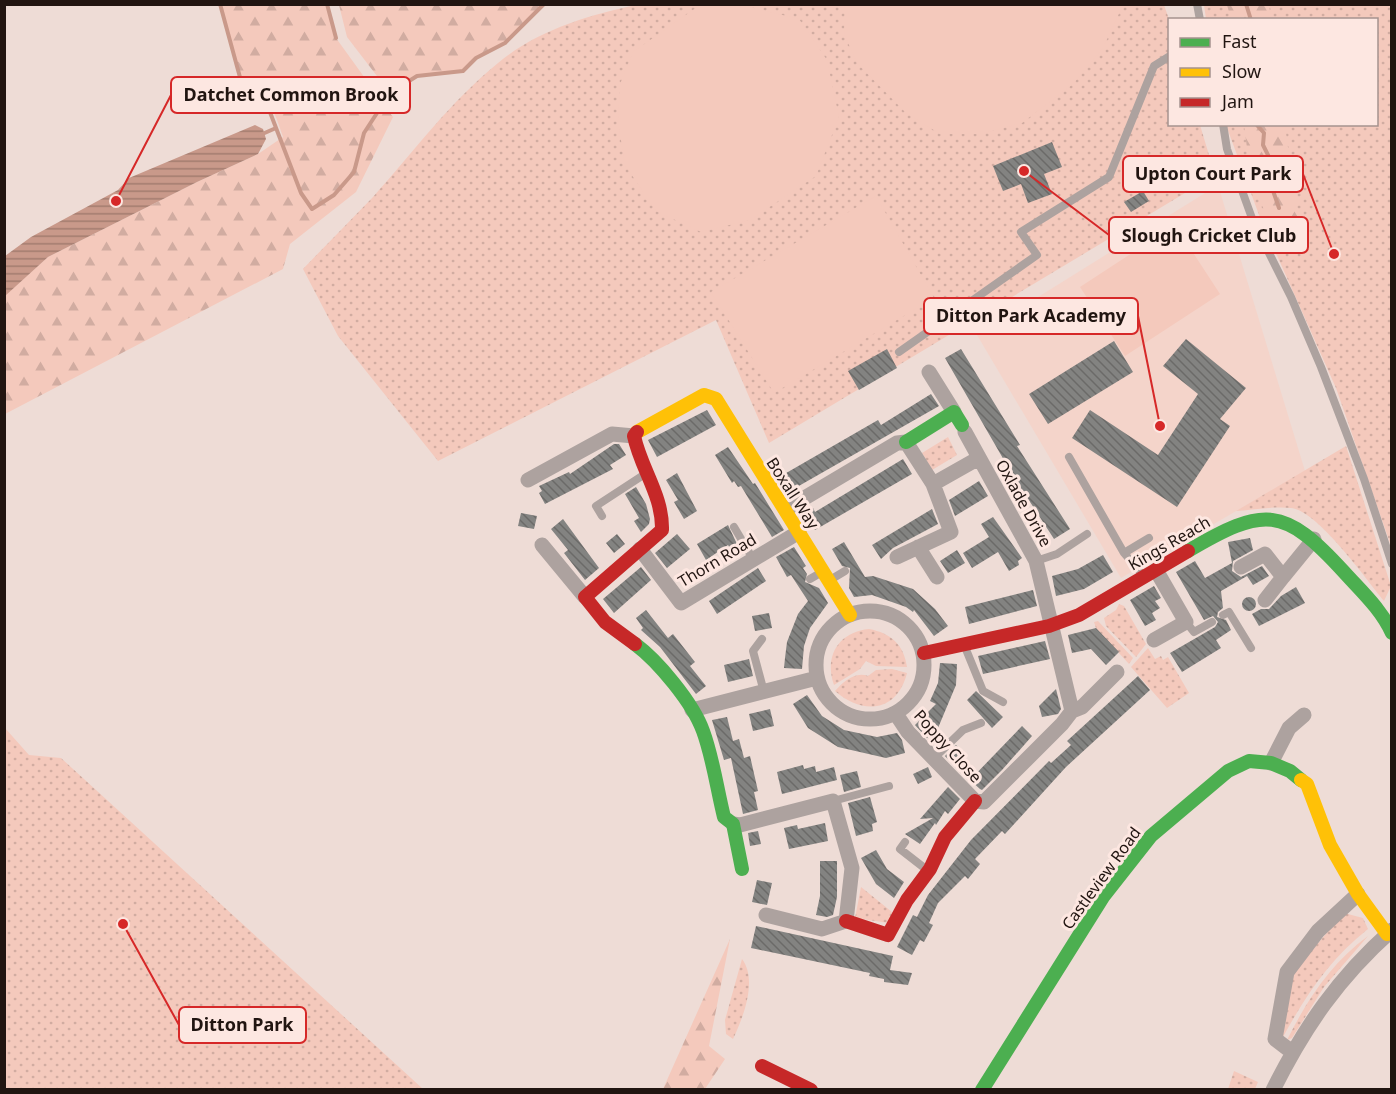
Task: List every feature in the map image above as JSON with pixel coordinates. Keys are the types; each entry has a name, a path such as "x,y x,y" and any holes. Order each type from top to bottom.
{"street":[{"path":"929,372 979,458"},
{"name":"Boxall Way","path":"634,436 639,428 704,395 716,399 751,459 763,471 850,615"},
{"path":"786,509 897,443 960,423"},
{"path":"528,480 612,434 634,436 635,444 649,472 663,520 662,530 585,597"},
{"path":"897,557 951,532 933,484 906,442"},
{"name":"Oxlade Drive","path":"933,484 979,458 1036,561 1049,626 1072,711"},
{"name":"Kings Reach","path":"924,652 1049,626 1079,615 1214,535 1240,522 1268,519 1292,525 1314,539 1383,614 1392,633"},
{"name":"Thorn Road","path":"640,549 681,603 799,532"},
{"path":"1265,600 1314,539"},
{"path":"542,545 605,622 650,655 692,710 703,730 724,817 733,824 740,825 833,801 852,868 846,921"},
{"path":"918,547 938,578"},
{"path":"1241,567 1265,554 1283,577"},
{"path":"1150,573 1186,622 1154,640"},
{"path":"868,610 887,613 903,622 916,635 924,652 923,679 918,693 896,714 873,720 849,716 835,708 824,695 817,678 816,663 822,641 836,622 850,615 868,610"},
{"path":"846,921 853,926 888,935 907,900 928,871 945,837 975,801 984,802 1062,724 1072,711 1082,707 1117,672"},
{"path":"692,710 817,678"},
{"name":"Poppy Close","path":"896,714 908,732 975,801"},
{"path":"1270,763 1289,728 1304,715"},
{"name":"Castleview Road","path":"982,1089 1103,897 1151,836 1228,771 1249,761 1270,763 1290,771 1307,784 1330,845 1358,894 1389,932"},
{"path":"733,824 742,869"},
{"path":"1292,1052 1275,1039 1287,972 1318,931 1358,894"},
{"path":"766,915 822,929 846,921"},
{"path":"1273,1089 1292,1052 1322,1004 1350,969 1389,932"},
{"path":"762,1066 811,1089"}],"lane":[{"path":"899,352 1036,255 1021,232 1109,177 1154,66 1168,57"},
{"path":"1222,126 1227,149 1253,221 1291,297 1321,367 1364,479 1392,564"},
{"path":"1069,457 1124,553 1150,573"},
{"path":"602,516 596,506 649,472"},
{"path":"734,527 753,559"},
{"path":"1036,561 1057,554 1087,534"},
{"path":"1124,553 1149,538"},
{"path":"810,579 845,571"},
{"path":"1223,615 1229,612 1251,648"},
{"path":"1186,622 1194,632 1212,622"},
{"path":"762,639 753,651 764,692"},
{"path":"964,645 983,691 1003,702"},
{"path":"933,759 963,730 981,723"},
{"path":"833,801 889,786"},
{"path":"905,842 900,849 928,871"}],"shaded area":[{"path":"255,125 263,129 266,139 258,154 48,257 5,296 5,256 31,237 118,190 129,178"},
{"path":"1218,185 1305,471 1121,578 977,335"}],"green space":[{"path":"339,4 544,5 505,43 476,58 463,71 417,76 390,93 347,37"},
{"path":"845,4 1123,5 1103,48 1073,84 1022,123 980,134 940,134 905,112 857,63 844,34"},
{"path":"220,5 328,5 336,38 393,117 356,192 290,244 283,269 5,414 4,296 48,257 258,154 283,137 269,104 241,81"},
{"path":"636,5 1164,5 1169,18 1168,126 1200,126 1215,175 769,443 716,320 438,461 338,336 303,269 373,197 448,110 498,63 546,33 600,14"},
{"path":"700,5 750,7 799,19 827,60 839,117 816,176 750,220 701,232 656,211 625,165 618,122 620,84 633,52"},
{"path":"1204,5 1391,5 1391,546 1336,388 1259,215 1226,126 1378,126 1378,18 1206,18"},
{"path":"1227,5 1269,5 1271,18 1231,18"},
{"path":"1244,126 1285,126 1298,223 1277,235 1252,186"},
{"path":"876,196 934,298 774,393 711,292"},
{"path":"1175,225 1220,294 1125,356 1080,287"},
{"path":"948,437 957,455 932,470 922,453"},
{"path":"1346,446 1391,586 1384,601 1354,562 1314,520 1302,512 1291,508 1236,511"},
{"path":"1119,604 1124,606 1146,644 1136,657 1106,626 1104,618 1116,610"},
{"path":"1098,621 1133,658 1129,664 1096,628 1094,622"},
{"path":"869,629 895,641 903,652 907,667 876,666 866,661 860,669 834,685 831,665 836,648 849,635"},
{"path":"1148,648 1155,659 1161,656 1163,660 1168,657 1189,693 1167,708 1131,667"},
{"path":"892,669 907,673 902,686 887,703 877,706 856,704 835,691 854,676 868,676 876,670"},
{"path":"5,728 29,755 61,758 423,1089 5,1089"},
{"path":"861,887 892,912 889,923 855,918"},
{"path":"1344,913 1363,918 1368,929 1330,965 1283,1037 1278,1029 1294,971"},
{"path":"1368,936 1324,987 1292,1038 1287,1040 1303,1011 1331,970"},
{"path":"730,939 709,1046 725,1059 705,1089 663,1089"},
{"path":"742,959 747,968 749,988 741,1021 733,1039 726,1034 725,1020"},
{"path":"1234,1071 1258,1082 1255,1089 1228,1089"}],"building":[{"path":"1052,142 1062,167 1044,174 1052,194 1028,203 1021,184 1003,191 993,166"},
{"path":"1143,191 1149,201 1131,212 1124,202"},
{"path":"1186,339 1246,388 1220,419 1230,426 1177,507 1072,438 1090,410 1158,455 1198,394 1163,366"},
{"path":"1114,341 1133,372 1048,424 1029,394"},
{"path":"887,349 897,368 859,390 848,371"},
{"path":"961,349 1020,445 1017,446 1070,529 1054,539 1012,474 945,358"},
{"path":"931,394 939,406 790,491 781,476 878,420 881,425"},
{"path":"707,410 716,425 657,457 648,440"},
{"path":"614,444 619,444 626,455 610,465 613,469 545,504 539,493 542,491 539,486 569,472 570,474"},
{"path":"728,447 753,484 755,483 784,530 772,537 741,486 738,487 734,481 732,483 715,455"},
{"path":"903,459 912,474 815,530 804,513 813,508 815,512"},
{"path":"677,473 697,511 684,519 674,502 678,500 666,480"},
{"path":"979,481 988,496 955,516 949,500"},
{"path":"636,487 646,504 650,519 649,524 641,532 634,521 639,518 625,494"},
{"path":"932,509 938,524 893,548 881,559 872,545"},
{"path":"521,513 537,516 534,529 518,526"},
{"path":"993,517 1022,558 1018,561 1019,565 1009,571 998,552 972,568 963,553 989,537 981,524"},
{"path":"563,519 599,568 585,580 564,553 568,550 551,529"},
{"path":"728,525 737,544 730,548 728,545 706,560 697,544"},
{"path":"617,534 625,544 614,553 606,543"},
{"path":"677,534 690,549 667,568 655,553"},
{"path":"1250,538 1253,550 1233,561 1232,571 1241,577 1262,566 1269,576 1253,585 1247,576 1221,591 1223,608 1218,612 1217,617 1226,620 1231,630 1216,640 1221,648 1182,672 1170,653 1215,627 1218,622 1213,616 1204,620 1176,572 1195,561 1205,578 1232,563 1228,542"},
{"path":"844,542 865,577 873,576 913,589 935,609 948,626 934,636 914,610 913,612 906,607 872,595 854,597 849,588 850,568 842,566 832,549"},
{"path":"794,547 806,566 803,568 807,574 805,582 819,588 828,603 810,628 804,646 802,669 784,668 787,642 798,614 808,601 791,575 787,577 776,557"},
{"path":"957,550 965,563 948,573 940,561"},
{"path":"1103,555 1113,572 1084,589 1056,596 1052,576 1078,569"},
{"path":"641,567 651,580 614,613 603,599"},
{"path":"758,568 766,581 717,614 709,601"},
{"path":"1154,586 1161,598 1155,601 1160,608 1152,613 1156,620 1145,626 1130,600"},
{"path":"1296,587 1305,603 1259,626 1252,614 1261,609 1269,609 1281,596"},
{"path":"1033,590 1037,606 969,624 965,607"},
{"path":"1249,597 1254,599 1256,604 1254,609 1249,611 1244,609 1242,604 1244,599"},
{"path":"646,610 668,638 673,634 695,662 690,666 706,686 696,694 660,647 641,630 643,628 636,618"},
{"path":"769,613 772,628 755,631 752,616"},
{"path":"1096,628 1119,652 1106,665 1091,649 1072,653 1068,635"},
{"path":"1045,641 1050,659 983,674 978,656"},
{"path":"749,659 753,676 728,682 724,665"},
{"path":"940,663 957,664 956,685 938,728 927,738 915,725 936,704 930,701 938,683"},
{"path":"1138,676 1150,690 1066,767 1005,834 1002,831 975,859 980,864 968,879 965,876 938,903 929,923 933,925 924,942 920,940 912,955 897,947 913,915 917,917 928,895 971,840 1049,761 1051,763 1071,745 1067,741"},
{"path":"1056,689 1061,709 1058,714 1042,717 1039,706"},
{"path":"976,691 1003,717 992,728 967,700"},
{"path":"807,695 822,716 844,730 877,737 897,733 902,740 905,753 886,758 838,747 808,728 793,704"},
{"path":"770,709 774,726 753,731 749,714"},
{"path":"727,717 733,741 739,739 744,758 750,756 758,791 754,792 758,810 743,814 731,758 724,760 712,720"},
{"path":"1022,726 1032,736 1002,770 982,790 980,789 970,780"},
{"path":"956,745 964,753 953,764 945,756"},
{"path":"803,765 804,769 815,766 816,772 834,767 837,780 782,794 777,772"},
{"path":"928,767 932,777 918,784 913,774"},
{"path":"857,771 861,787 844,792 840,775"},
{"path":"948,787 960,799 948,814 945,811 920,844 905,834 933,818 920,819"},
{"path":"870,797 877,822 872,824 873,831 856,836 848,803"},
{"path":"825,823 828,841 789,849 784,828 797,825 798,829"},
{"path":"758,831 761,844 750,846 748,833"},
{"path":"876,850 887,869 904,882 894,898 876,884 861,858"},
{"path":"820,861 837,861 837,897 833,915 827,917 816,915 820,896"},
{"path":"757,880 772,883 767,905 752,902"},
{"path":"756,926 893,956 890,970 912,973 908,985 884,982 884,979 869,976 870,973 751,948"}],"waterway":[{"path":"220,4 241,81 263,94 301,193 312,209 334,195 354,172 364,133 390,93 417,76 463,71 476,58 505,43 544,4"},
{"path":"327,4 336,38"},
{"path":"1246,4 1250,18"},
{"path":"1258,126 1264,133 1263,145 1276,171 1271,185 1279,208"},
{"path":"260,135 276,128"}],"traffic: fast":[{"path":"906,442 954,412 962,425"},
{"path":"1188,551 1214,536 1255,520 1272,520 1288,524 1323,550 1344,572 1377,608 1392,633"},
{"path":"635,644 674,683 698,720 710,752 724,817 733,824 742,869"},
{"path":"982,1090 1103,897 1151,836 1228,771 1249,761 1271,763 1290,771 1301,780"}],"traffic: slow":[{"path":"637,432 704,395 716,399 850,615"},
{"path":"1301,780 1307,784 1330,845 1358,894 1387,934"}],"traffic: jam":[{"path":"635,644 605,622 585,597 662,530 659,506 637,448 634,436 637,432"},
{"path":"924,653 1049,626 1079,615 1188,551"},
{"path":"846,921 888,935 907,900 930,869 945,837 975,801"},
{"path":"762,1066 811,1090"}],"place":[{"name":"Slough Cricket Club","path":"1024,171"},
{"name":"Datchet Common Brook","path":"116,201"},
{"name":"Upton Court Park","path":"1334,254"},
{"name":"Ditton Park Academy","path":"1160,426"},
{"name":"Ditton Park","path":"123,924"}]}
